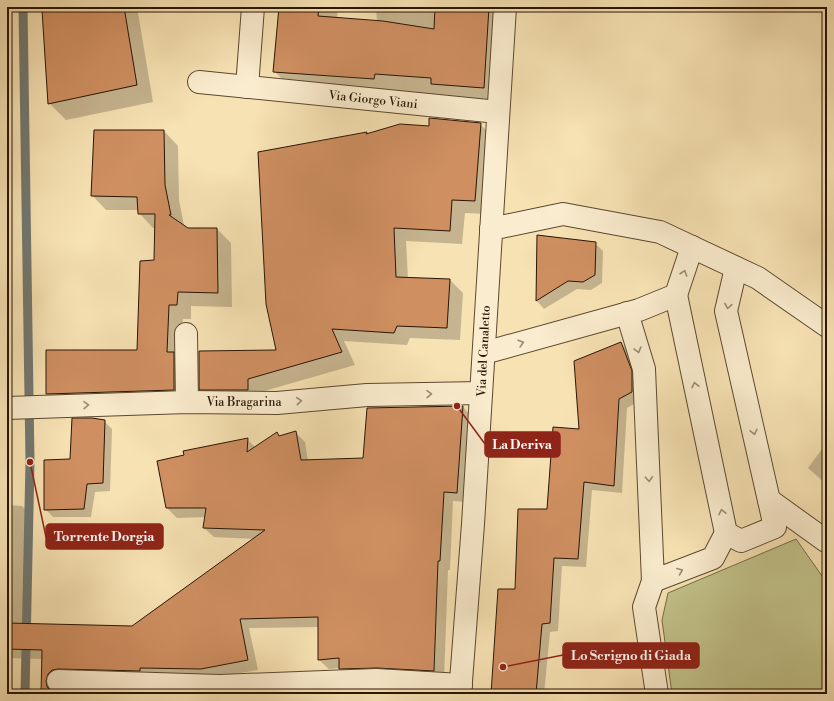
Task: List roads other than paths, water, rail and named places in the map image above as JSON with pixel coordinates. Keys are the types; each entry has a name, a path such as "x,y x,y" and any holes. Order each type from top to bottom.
{"street":[{"path":"247,87 253,7"},
{"name":"Via del Canaletto","path":"460,690 484,353 505,7"},
{"name":"Via Giorgo Viani","path":"199,82 498,112"},
{"path":"491,229 563,214 660,232 758,278 827,326"},
{"path":"653,581 713,558 726,532 676,295 692,247"},
{"path":"726,532 741,540 775,527 726,311 736,268"},
{"path":"484,353 627,313 676,295"},
{"path":"627,313 644,369 653,581 644,607 657,694"},
{"path":"186,334 187,402"},
{"name":"Via Bragarina","path":"7,408 187,402 277,403 367,395 481,393"},
{"path":"769,500 826,541"},
{"path":"58,680 220,686 376,680 460,690"}],"waterway":[{"path":"23,7 30,462 25,694"}],"place":[{"name":"La Deriva","path":"457,406"},
{"name":"Torrente Dorgia","path":"30,462"},
{"name":"Lo Scrigno di Giada","path":"503,667"}]}
